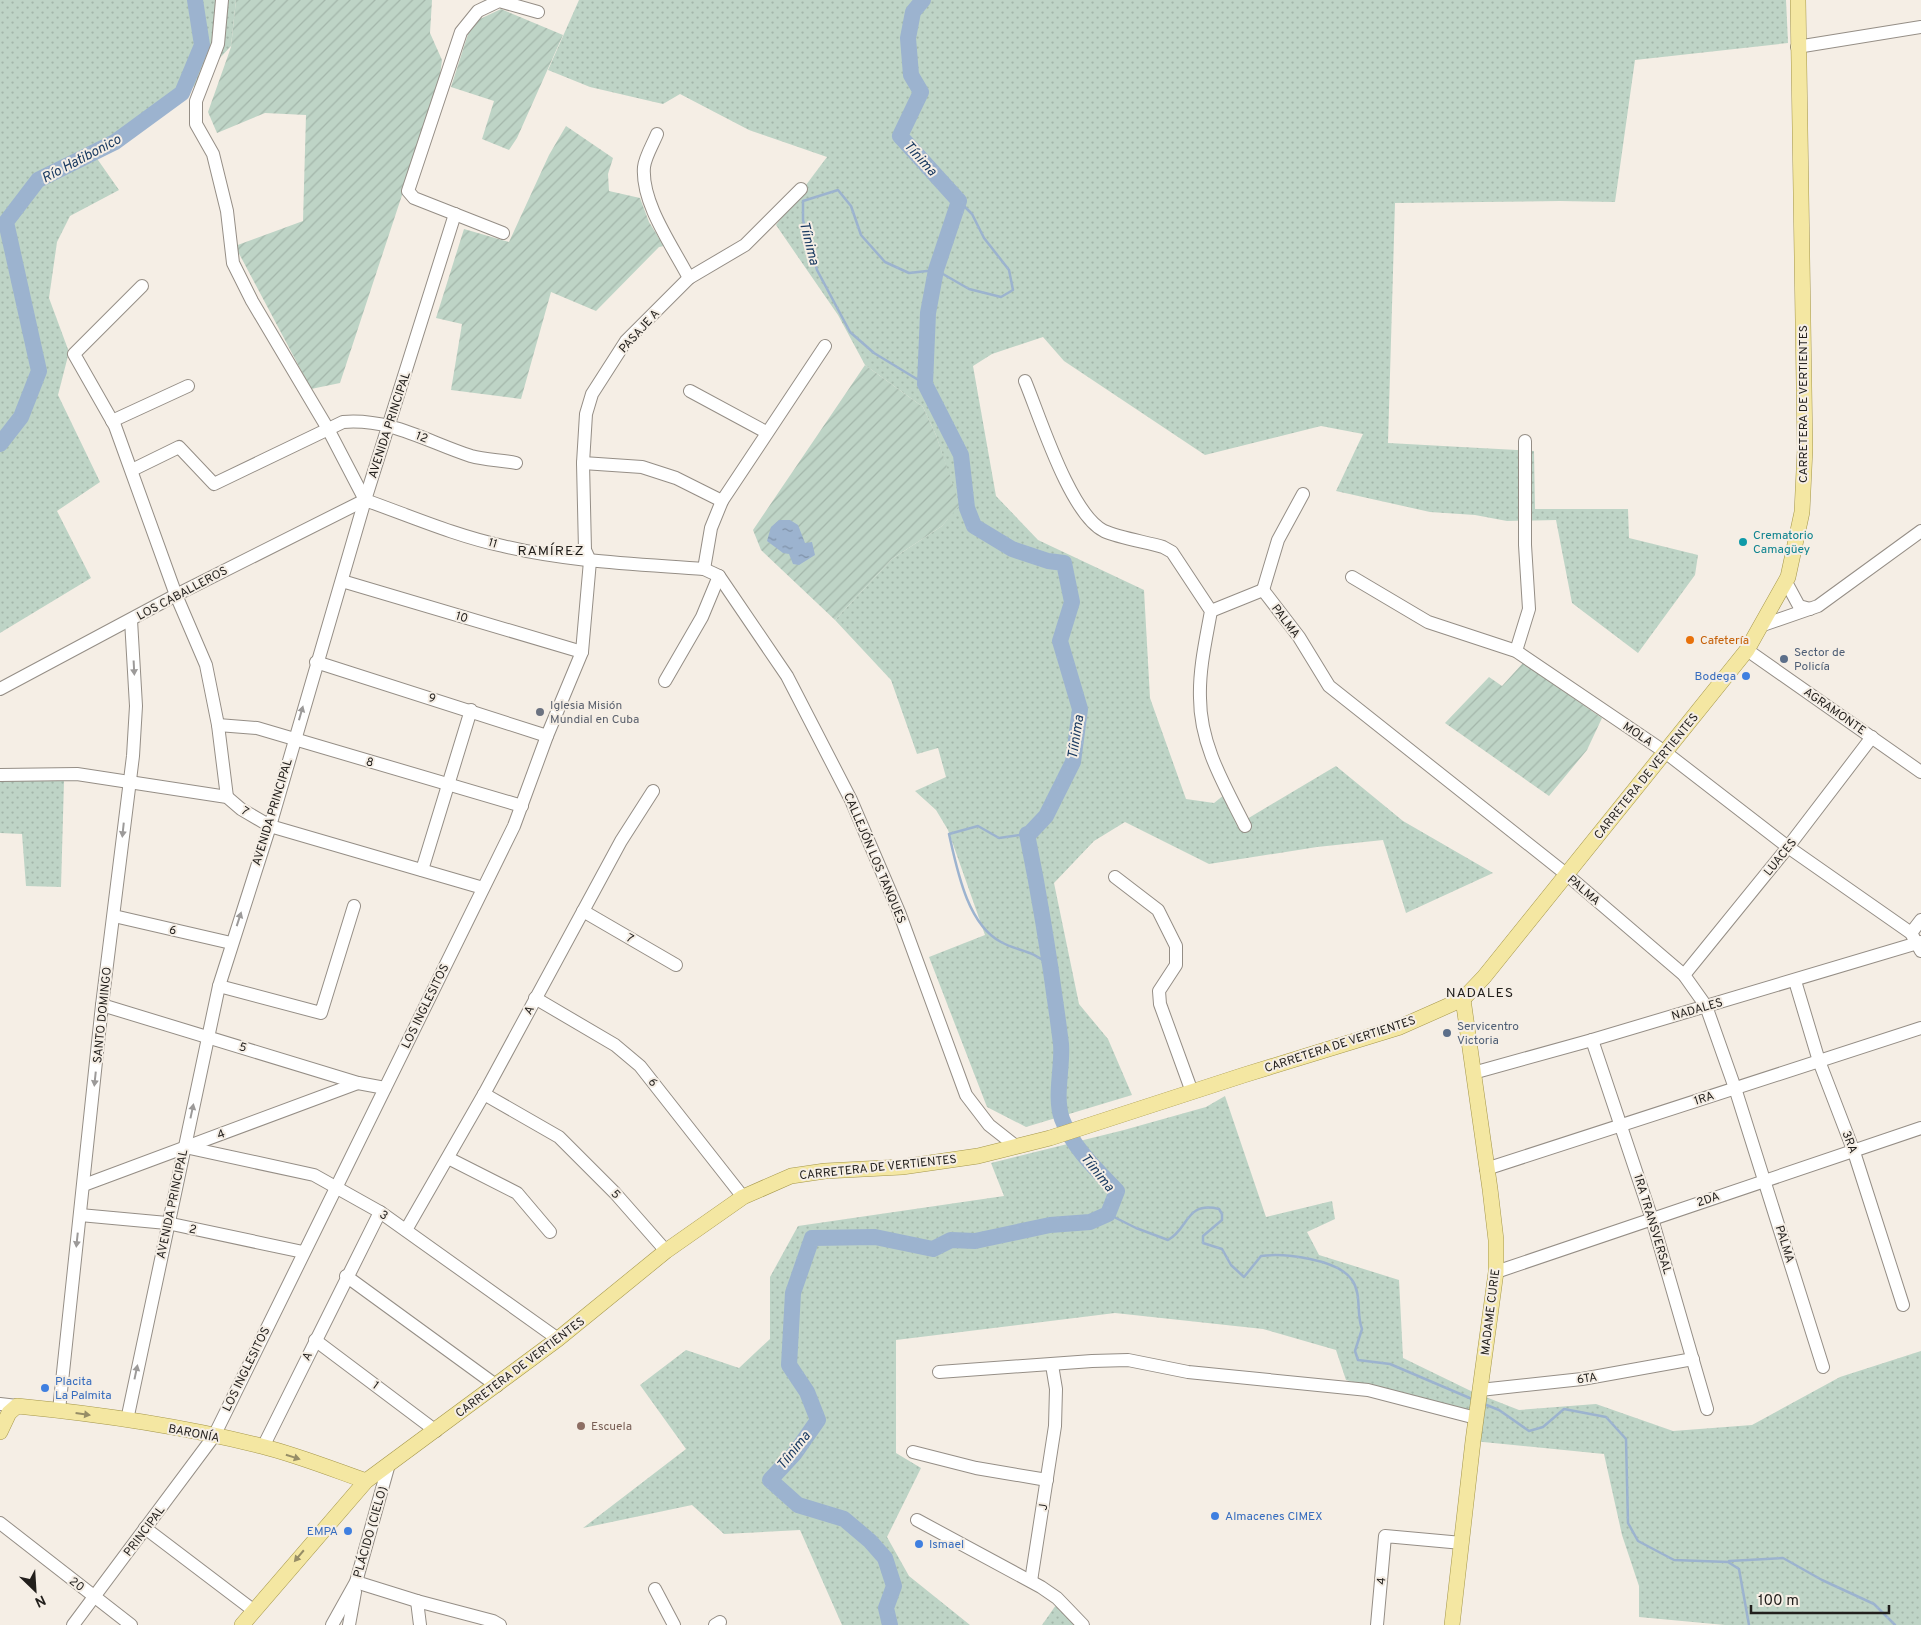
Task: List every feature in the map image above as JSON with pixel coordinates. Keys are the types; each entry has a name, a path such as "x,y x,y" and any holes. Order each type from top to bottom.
{"main road":[{"name":"CARRETERA DE VERTIENTES","path":"242,1625 366,1481 558,1339 666,1251 743,1197 791,1176 825,1171 902,1167 978,1156 1050,1138 1400,1028 1463,998 1499,960 1747,650 1786,582 1802,512 1805,450 1797,47 1798,0"},
{"name":"MADAME CURIE","path":"1452,1625 1478,1403 1496,1272 1496,1240 1463,998"},
{"name":"BARONÍA","path":"17,1406 126,1420 262,1446 366,1481"},
{"path":"0,1432 9,1413 17,1406"}],"street":[{"path":"222,0 218,44 196,101 196,124 213,154 227,211 234,263 252,301 328,429 365,500"},
{"path":"503,233 414,198 408,191 461,32 478,11 499,1 538,12"},
{"path":"1797,47 1921,27"},
{"path":"657,134 644,166 648,192 656,218 689,278"},
{"name":"PASAJE A","path":"590,561 585,550 584,463 586,414 592,394 626,342 689,278 745,245 801,189"},
{"name":"AVENIDA PRINCIPAL","path":"126,1420 219,986 231,943 270,826 316,662 365,500 455,214"},
{"path":"142,286 74,354 112,421 132,470 176,595 206,664 218,725 228,797"},
{"path":"665,681 702,617 713,573 711,528 722,501 766,432 825,346"},
{"path":"1025,381 1066,484 1090,519 1105,532 1163,547 1172,552 1211,611 1200,683 1201,718 1216,769 1246,826"},
{"path":"112,421 188,386"},
{"path":"690,391 766,432"},
{"name":"12","path":"132,470 179,447 214,484 343,422 352,421 390,425 473,456 516,463"},
{"path":"1516,651 1529,609 1525,544 1525,441"},
{"path":"584,463 642,467 676,478 722,501"},
{"path":"1211,611 1263,590 1278,540 1303,494"},
{"name":"11","path":"365,500 501,546 551,556 590,561 713,573"},
{"name":"LOS CABALLEROS","path":"0,689 176,595 365,500"},
{"path":"1763,625 1818,606 1921,531"},
{"name":"LOS INGLESITOS","path":"214,1436 514,826 547,736 582,652 590,561"},
{"name":"CALLEJÓN LOS TANQUES","path":"713,573 787,676 851,800 899,912 966,1095 989,1125 1017,1147"},
{"name":"MOLA","path":"1352,577 1428,622 1516,651 1664,752 1788,847 1918,942"},
{"name":"10","path":"342,581 582,652"},
{"path":"1786,582 1798,606 1810,609"},
{"name":"PALMA","path":"1263,590 1299,637 1329,686 1566,874 1684,975 1706,1006 1765,1180 1823,1367"},
{"name":"SANTO DOMINGO","path":"59,1410 136,706 131,620"},
{"name":"AGRAMONTE","path":"1747,650 1921,772"},
{"name":"9","path":"316,662 471,710 547,736"},
{"path":"422,870 471,710"},
{"name":"8","path":"218,725 257,728 522,806"},
{"name":"LUACES","path":"1684,975 1788,847 1872,737"},
{"name":"7","path":"0,775 77,774 228,797 241,809 270,826 483,888"},
{"name":"A","path":"406,1230 484,1094 621,841 653,791"},
{"path":"1115,877 1158,910 1176,946 1176,965 1159,991 1160,1004 1192,1092"},
{"path":"219,986 321,1013 354,906"},
{"name":"7","path":"583,911 676,965"},
{"name":"6","path":"114,916 231,943"},
{"path":"1918,942 1921,920"},
{"name":"NADALES","path":"1473,1073 1795,981 1918,942"},
{"name":"3RA","path":"1795,981 1819,1061 1854,1152 1902,1305"},
{"name":"6","path":"535,998 615,1045 640,1066 743,1197"},
{"name":"5","path":"102,1005 358,1083 385,1088"},
{"name":"1RA","path":"1486,1169 1921,1028"},
{"name":"1RA TRANSVERSAL","path":"1592,1040 1652,1219 1707,1409"},
{"name":"4","path":"84,1185 358,1083"},
{"name":"5","path":"484,1094 559,1137 615,1193 666,1251"},
{"name":"2DA","path":"1496,1272 1921,1129"},
{"name":"3","path":"184,1147 314,1175 336,1186 380,1212 558,1339"},
{"path":"448,1158 517,1193 550,1232"},
{"name":"A","path":"262,1446 346,1276 380,1212"},
{"name":"2","path":"80,1215 168,1223 304,1252"},
{"path":"346,1276 496,1386"},
{"name":"1","path":"315,1340 436,1431"},
{"name":"6TA","path":"1478,1403 1582,1379 1693,1359"},
{"path":"939,1372 1128,1360 1188,1372 1478,1403"},
{"name":"J","path":"1031,1581 1055,1426 1056,1389 1052,1365"},
{"path":"0,1404 17,1406"},
{"name":"PRINCIPAL","path":"73,1625 214,1436"},
{"path":"914,1452 976,1468 1047,1480"},
{"name":"PLÁCIDO (CIELO)","path":"332,1625 356,1582 389,1464"},
{"path":"917,1520 1031,1581 1057,1598 1083,1625"},
{"name":"20","path":"0,1522 131,1625"},
{"path":"145,1528 253,1610"},
{"name":"4","path":"1377,1625 1385,1536 1462,1542"},
{"path":"349,1625 356,1582 417,1601 493,1621 500,1625"},
{"path":"655,1589 674,1625"},
{"path":"417,1601 420,1625"}],"green space":[{"path":"0,0 236,0 231,46 183,98 91,150 119,190 70,216 57,242 49,298 69,352 58,395 100,482 57,511 91,578 0,633"},
{"path":"236,0 432,0 430,33 442,60 439,83 340,383 311,389 235,246 303,221 306,115 265,113 217,133 208,112 231,47"},
{"path":"579,0 1786,0 1788,43 1635,60 1615,202 1395,203 1388,443 1534,451 1535,509 1628,509 1629,538 1698,555 1695,575 1638,653 1572,603 1556,520 1507,521 1475,515 1430,512 1336,491 1363,434 1321,426 1205,455 1064,361 1043,337 992,354 973,366 996,496 1038,540 1144,590 1150,698 1186,799 1214,803 1229,791 1247,819 1336,766 1403,821 1493,873 1406,913 1383,840 1317,847 1209,864 1125,822 1094,841 1054,883 1079,1004 1108,1039 1132,1095 1026,1127 987,1107 929,957 985,935 948,830 936,810 915,791 946,777 938,748 917,754 891,680 835,620 892,559 942,526 959,505 936,435 923,407 865,365 838,315 776,225 827,157 749,130 680,94 663,104 590,87 548,70"},
{"path":"501,9 563,35 517,138 509,150 482,139 494,101 451,87 468,34 480,19"},
{"path":"566,126 613,158 608,174 609,191 640,198 649,222 664,246 659,247 596,311 551,292 521,399 451,390 462,324 436,318 464,229 509,242 549,155"},
{"path":"865,365 923,407 936,435 960,505 942,526 892,559 835,620 761,550 753,530"},
{"path":"1523,663 1602,718 1587,750 1549,796 1445,723 1489,677 1502,686"},
{"path":"0,781 64,781 61,887 26,886 22,834 0,833"},
{"path":"1225,1096 1266,1217 1332,1201 1335,1219 1307,1232 1319,1255 1399,1280 1403,1358 1473,1392 1519,1410 1596,1404 1673,1431 1752,1425 1840,1377 1921,1351 1921,1625 1725,1625 1639,1617 1639,1586 1622,1535 1604,1454 1473,1441 1474,1415 1346,1380 1336,1350 1263,1329 1115,1313 896,1340 896,1453 921,1468 887,1537 909,1576 970,1625 842,1625 800,1530 724,1534 692,1505 583,1528 686,1449 640,1385 686,1350 739,1368 770,1339 770,1277 798,1226 1004,1196 991,1163 1124,1130 1206,1107"},
{"path":"1056,1605 1078,1625 1042,1625"}],"water":[{"path":"779,520 790,520 798,525 805,543 812,542 815,555 799,565 793,564 789,554 783,553 767,541 771,527"}],"waterway":[{"name":"Río Hatibonico","path":"0,444 21,417 39,371 6,222 38,180 115,142 182,93 202,45 195,0"},
{"name":"Tíinima","path":"890,1625 886,1608 894,1586 885,1558 870,1541 844,1519 798,1505 770,1480 795,1453 818,1420 807,1392 789,1365 793,1293 812,1238 875,1237 933,1249 951,1240 975,1241 1050,1225 1090,1222 1108,1214 1117,1191 1072,1140 1062,1119 1059,1101 1061,1044 1046,938 1027,834 1046,816 1073,762 1080,709 1060,641 1072,602 1064,563 1048,561 1012,549 974,526 967,508 961,455 925,384 928,313 936,270 959,201 900,136 921,92 911,75 908,38 913,12 923,0"},
{"name":"Tíinima","path":"925,384 874,353 850,332 817,270 803,220 803,201 838,190 851,206 861,235 885,262 909,273 936,270 969,289 1001,297 1013,290 1009,270 984,238 972,214 959,201"},
{"path":"1027,834 999,838 978,826 949,834 965,894 972,909 989,934 1007,945 1031,953 1049,965"},
{"path":"1108,1214 1136,1228 1168,1240 1175,1235 1193,1212 1208,1208 1219,1209 1222,1214 1222,1220 1203,1236 1203,1243 1222,1249 1231,1265 1244,1277 1261,1256 1271,1255 1310,1259 1335,1267 1352,1280 1357,1291 1362,1329 1355,1351 1358,1360 1390,1364 1472,1399"},
{"path":"1484,1404 1499,1410 1529,1431 1543,1427 1564,1409 1606,1417 1626,1439 1628,1523 1638,1541 1674,1560 1728,1562 1739,1569 1749,1625"},
{"path":"1729,1561 1783,1558 1822,1580 1874,1604 1895,1625"}],"place":[{"name":"Crematorio Camagüey","path":"1743,542"},
{"name":"Cafetería","path":"1690,640"},
{"name":"Sector de Policía","path":"1784,659"},
{"name":"Bodega","path":"1746,676"},
{"name":"Iglesia Misión Mundial en Cuba","path":"540,712"},
{"name":"Servicentro Victoria","path":"1447,1033"},
{"name":"Placita La Palmita","path":"45,1388"},
{"name":"Escuela","path":"581,1426"},
{"name":"Almacenes CIMEX","path":"1215,1516"},
{"name":"EMPA","path":"348,1531"},
{"name":"Ismael","path":"919,1544"}],"district":[{"name":"RAMÍREZ","path":"551,550"},
{"name":"NADALES","path":"1480,992"}],"water label":[{"name":"Tínima","path":"921,158"}]}
